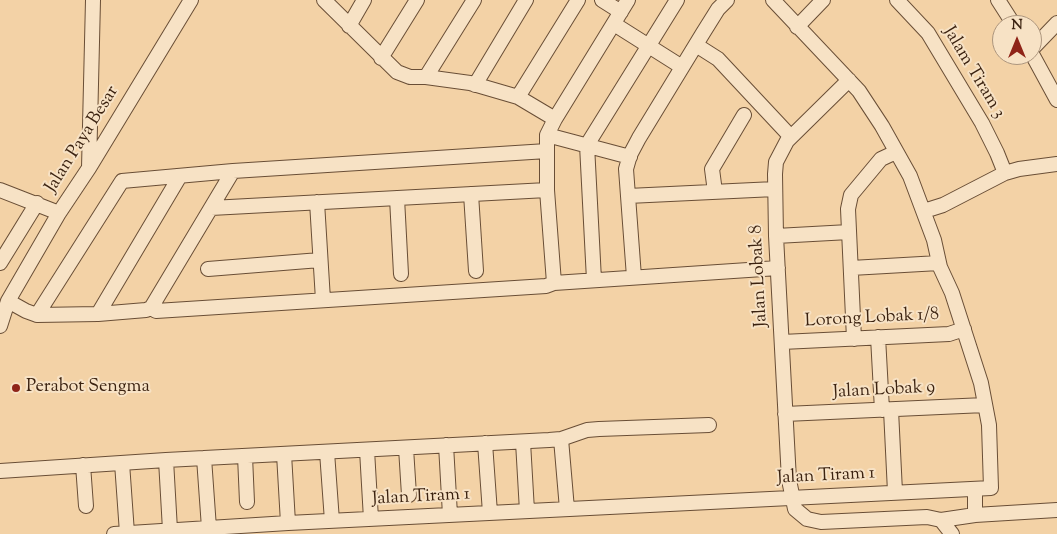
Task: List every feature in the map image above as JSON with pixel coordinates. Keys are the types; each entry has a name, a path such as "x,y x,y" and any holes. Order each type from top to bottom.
{"street":[{"path":"89,168 93,0"},
{"name":"Jalan Paya Besar","path":"0,326 4,304 191,0"},
{"path":"324,0 396,72 410,77 426,77 475,84 518,97 555,119"},
{"path":"349,26 364,0"},
{"path":"381,58 417,0"},
{"path":"426,77 474,0"},
{"path":"475,84 526,0"},
{"path":"518,97 578,0"},
{"path":"602,0 617,18 648,46 682,67"},
{"path":"554,283 547,190 547,135 628,0"},
{"path":"594,280 587,146 677,0"},
{"path":"634,277 626,169 630,157 638,138 718,9 727,0"},
{"path":"773,0 859,91 910,176 924,211 934,240 939,263 952,293 981,383 989,425 991,488 975,489 976,514"},
{"path":"797,26 823,0"},
{"name":"Jalam Tiram 3","path":"897,0 928,34 982,123 1005,173"},
{"path":"998,0 1008,15"},
{"path":"1042,39 1057,23"},
{"path":"696,45 718,59 791,137"},
{"path":"1038,65 1057,100"},
{"name":"Jalan Lobak 8","path":"792,498 789,480 776,236 776,162 781,150 791,137 849,80"},
{"path":"715,192 712,169 744,115"},
{"path":"547,135 630,157"},
{"path":"37,315 122,181 233,171 547,152"},
{"path":"854,339 848,209 851,195 881,159 896,152"},
{"path":"924,211 942,205 1005,173 1019,169 1057,164"},
{"path":"4,304 37,315 98,314 151,308 233,171"},
{"path":"98,314 180,176"},
{"path":"628,196 775,189"},
{"path":"0,190 59,213"},
{"path":"211,208 547,190"},
{"path":"471,194 476,271"},
{"path":"397,198 401,274"},
{"path":"317,202 323,300"},
{"path":"0,263 37,204"},
{"path":"776,236 849,232"},
{"path":"208,269 320,260"},
{"path":"851,268 939,263"},
{"path":"151,308 156,311 546,286 554,283 778,268"},
{"name":"Lorong Lobak 1/8","path":"782,342 949,334 964,329"},
{"path":"878,337 895,492"},
{"name":"Jalan Lobak 9","path":"785,414 985,405"},
{"path":"0,471 122,462 523,442 561,439 586,430 709,425"},
{"path":"561,439 567,509"},
{"path":"523,442 526,511"},
{"path":"485,443 490,513"},
{"path":"446,445 450,515"},
{"path":"406,448 409,495"},
{"path":"367,450 371,519"},
{"path":"327,452 332,521"},
{"path":"284,454 288,523"},
{"path":"245,456 248,502"},
{"path":"204,458 209,528"},
{"path":"166,460 170,530"},
{"path":"120,534 122,462"},
{"path":"83,465 86,506"},
{"name":"Jalan Tiram 1","path":"120,534 288,523 975,489"},
{"path":"792,498 794,509 807,519 821,522 927,517 941,520 976,514 1057,510"},
{"path":"941,520 952,534"}],"place":[{"name":"Perabot Sengma","path":"16,388"}]}
